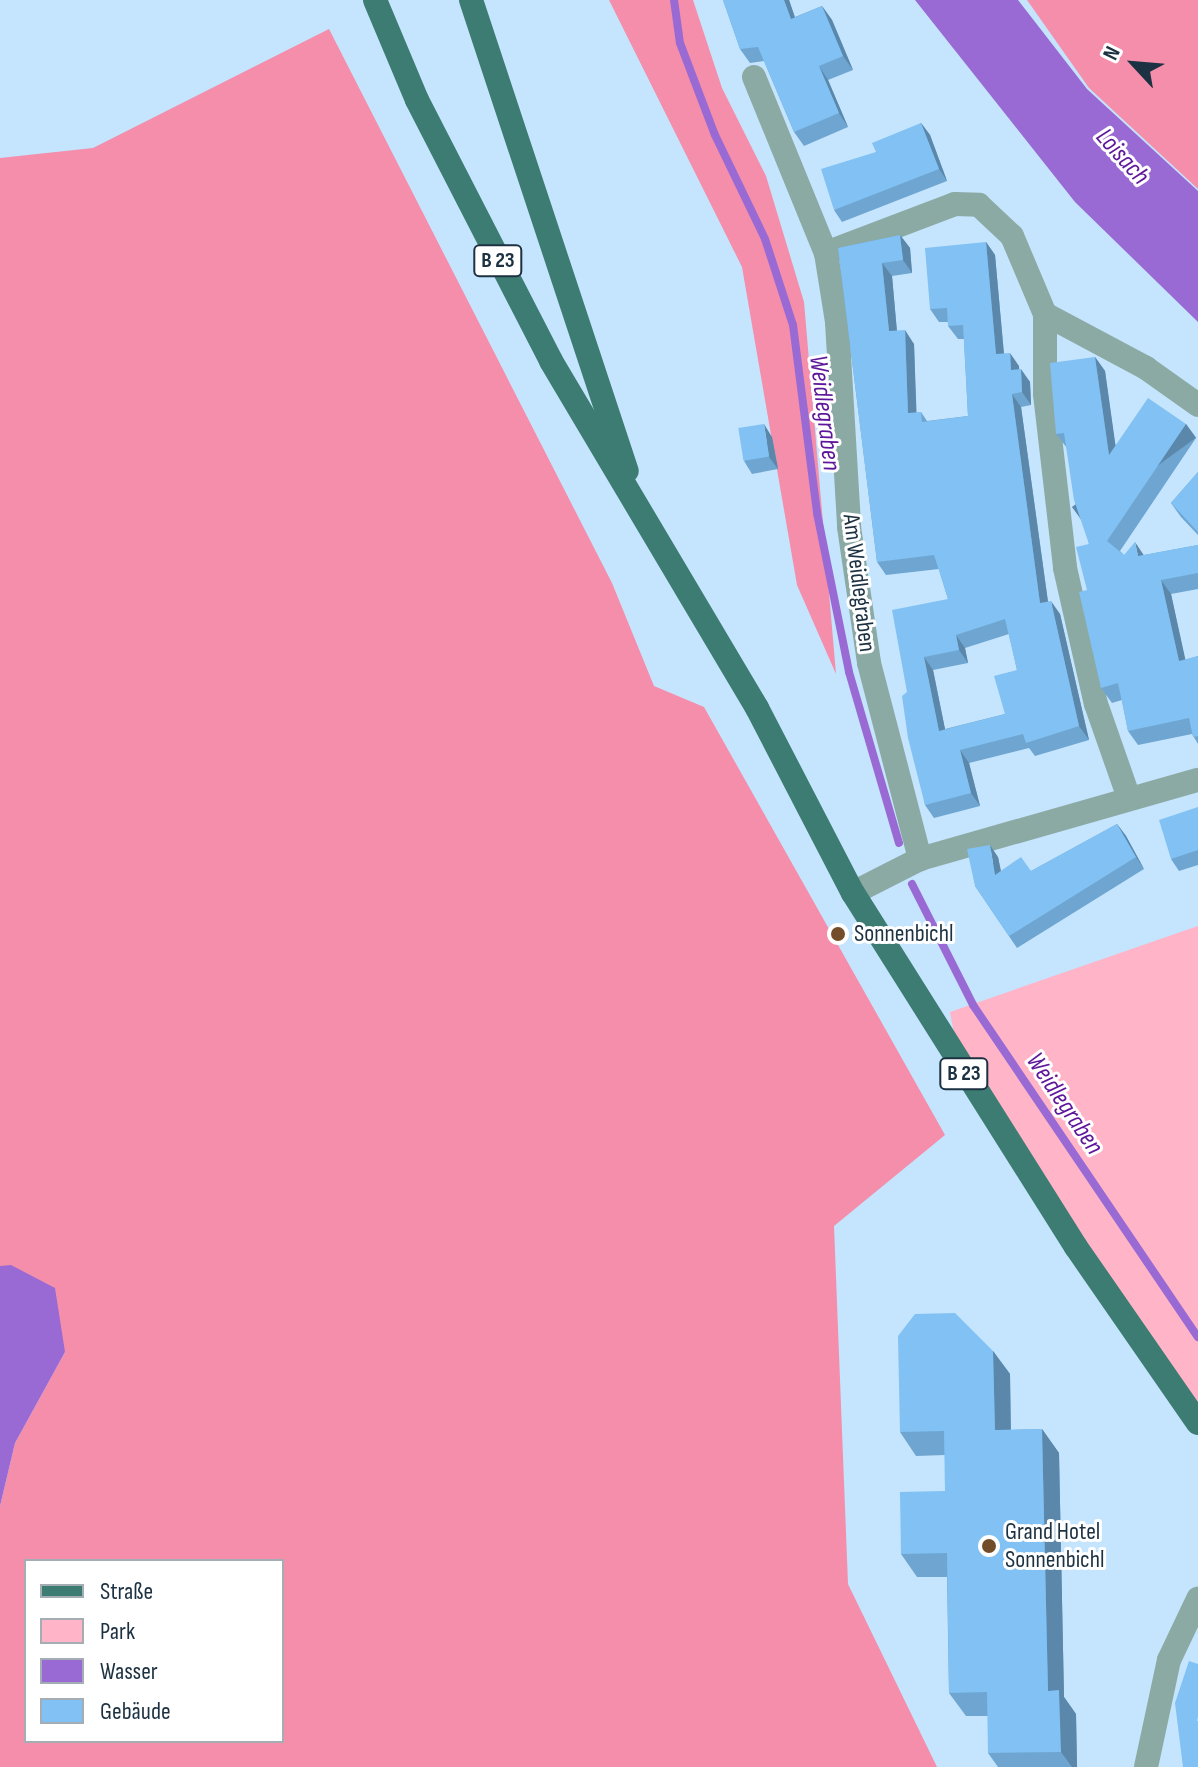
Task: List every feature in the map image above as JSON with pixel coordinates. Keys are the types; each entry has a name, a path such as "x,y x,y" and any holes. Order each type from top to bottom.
{"main road":[{"name":"B 23","path":"375,0 474,215 551,361 757,708 853,893 1076,1247 1198,1423"},
{"name":"B 23","path":"471,0 640,511"}],"street":[{"name":"Am Weidlegraben","path":"754,77 826,253 840,351 849,527 869,663 920,859"},
{"path":"826,253 955,204 979,205 1012,236 1045,314 1045,394 1065,568 1096,704 1129,798"},
{"path":"1045,314 1146,368 1198,405"},
{"path":"853,893 920,859 1198,780"},
{"path":"1146,1767 1169,1660 1198,1599"}],"green space":[{"path":"1198,926 1198,1423 961,1070 950,1012"}],"shaded area":[{"path":"609,0 693,0 722,88 766,176 804,302 836,674 797,585 742,267"},
{"path":"1027,0 1198,0 1198,189 1089,88"},
{"path":"329,29 612,583 654,686 704,707 945,1135 834,1226 848,1584 937,1767 0,1767 0,1506 15,1443 65,1352 11,1266 0,1266 0,158 93,148"}],"water":[{"name":"Loisach","path":"915,0 1018,0 1087,89 1198,191 1198,322 1075,202"},
{"path":"11,1265 55,1288 65,1352 15,1443 0,1506 0,1266"}],"building":[{"path":"723,0 784,0 791,19 822,6 843,56 819,66 839,113 794,132 758,47 740,49"},
{"path":"921,123 939,169 834,210 821,169 876,152 872,143"},
{"path":"900,235 903,260 882,263 889,331 905,330 908,413 921,412 922,422 968,416 963,325 948,326 947,308 930,309 925,248 986,242 996,354 1010,353 1011,370 1021,369 1022,392 1012,394 1040,603 1051,601 1079,726 1026,743 1023,734 960,750 971,793 925,805 908,738 902,696 907,692 892,610 948,599 934,555 877,562 838,248","holes":["1005,619 1017,670 994,676 1005,714 939,731 924,657 959,650 956,635"]},
{"path":"1095,357 1109,455 1148,398 1186,424 1107,541 1124,555 1135,542 1138,556 1198,545 1198,573 1161,580 1179,661 1198,656 1198,736 1193,737 1189,718 1128,731 1118,683 1101,688 1079,592 1087,590 1076,547 1089,544 1074,500 1064,433 1056,434 1050,363"},
{"path":"764,424 769,457 743,461 738,428"},
{"path":"1198,472 1198,532 1171,503"},
{"path":"1198,807 1198,850 1171,859 1159,820"},
{"path":"1117,824 1136,857 1009,936 975,886 967,849 990,845 995,875 1021,857 1031,871"},
{"name":"Grand Hotel Sonnenbichl","path":"955,1313 993,1351 995,1430 1042,1429 1048,1691 1059,1690 1061,1752 988,1753 987,1692 949,1693 947,1553 901,1554 900,1492 945,1491 944,1431 900,1432 898,1336 915,1314"},
{"path":"1189,1661 1198,1664 1198,1767 1183,1767 1175,1703"}],"waterway":[{"name":"Weidlegraben","path":"674,0 680,43 715,135 765,239 793,325 817,513 849,672 899,843"},
{"name":"Weidlegraben","path":"912,884 973,1005 1198,1337"}],"place":[{"name":"Sonnenbichl","path":"838,934"},
{"name":"Grand Hotel Sonnenbichl","path":"989,1546"}]}
